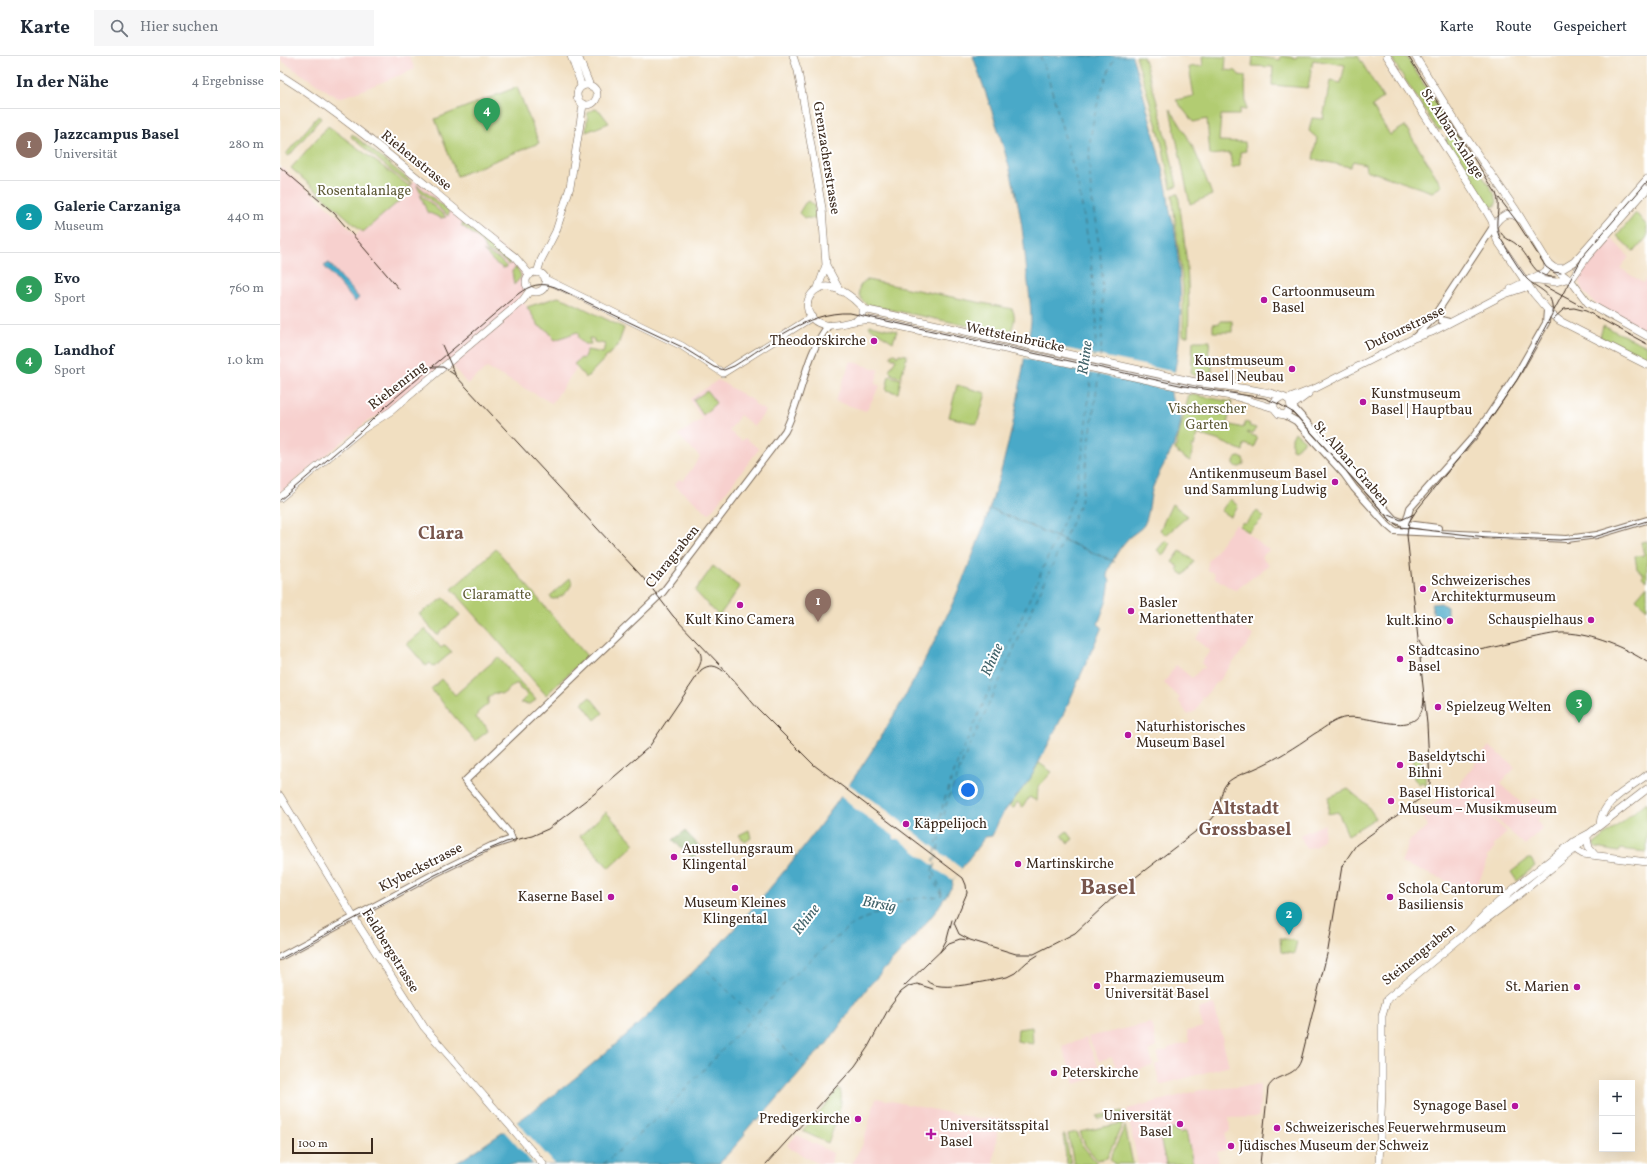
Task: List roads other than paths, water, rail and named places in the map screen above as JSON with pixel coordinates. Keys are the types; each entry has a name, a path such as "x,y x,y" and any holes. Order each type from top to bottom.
{"main road":[{"path":"559,286 535,292 530,290 526,283 533,274 556,231 570,187 583,105 577,96 581,87 571,56"},
{"path":"578,56 590,86 596,90 596,100 591,105 583,105"},
{"name":"Grenzacherstrasse","path":"793,56 798,71 821,198 826,265 818,288"},
{"name":"St. Alban-Anlage","path":"1387,56 1491,219 1495,237 1548,310 1560,321 1647,365"},
{"name":"St. Alban-Anlage","path":"1415,56 1496,184 1516,210 1547,261 1569,279 1588,303 1647,336"},
{"name":"Riehenstrasse","path":"280,75 316,98 347,122 515,257 533,274"},
{"path":"581,87 590,86"},
{"path":"1554,268 1564,268 1574,262 1647,178"},
{"path":"1528,282 1556,282 1569,279 1576,274 1587,257 1647,189"},
{"path":"1493,227 1500,217 1506,214 1512,214 1521,220"},
{"name":"Dufourstrasse","path":"1284,398 1316,388 1414,338 1432,332 1505,294 1547,271 1547,261"},
{"name":"Grenzacherstrasse","path":"826,265 840,291"},
{"path":"533,274 542,275 545,280 682,346 723,373 812,317"},
{"path":"540,291 544,288 545,280"},
{"path":"830,287 840,291 862,309 862,315 857,320 829,325 819,323 812,317 808,301 811,293 818,288 830,287"},
{"name":"Riehenring","path":"280,498 360,431 391,411 522,300 530,290"},
{"name":"Wettsteinbrücke","path":"862,309 916,319 935,325 1209,388"},
{"name":"Wettsteinbrücke","path":"857,320 871,320 1209,388"},
{"path":"1209,388 1269,392 1284,398 1292,406 1290,412 1285,415 1276,413 1274,408 1274,402 1284,398"},
{"path":"1209,388 1274,408"},
{"name":"Dufourstrasse","path":"1292,406 1316,388"},
{"path":"1600,825 1601,815 1607,806 1647,775"},
{"name":"Steinengraben","path":"1378,1164 1382,1021 1384,1005 1389,996 1468,932 1502,898 1588,836 1647,789"},
{"name":"Feldbergstrasse","path":"280,796 354,917 424,1027 543,1164"},
{"path":"1588,836 1589,848 1595,855"},
{"path":"1576,845 1583,854 1647,862"}],"street":[{"path":"1414,338 1425,328 1438,311 1493,227"},
{"path":"1548,310 1546,323 1504,394 1474,436 1410,508 1405,532 1422,531 1548,539 1585,537 1647,520"},
{"path":"1438,311 1441,320 1449,322"},
{"name":"Claragraben","path":"512,840 510,834 465,781 663,592 786,431 796,408 816,344 829,325"},
{"name":"St. Alban-Graben","path":"1292,406 1394,519 1406,523"},
{"name":"St. Alban-Graben","path":"1285,415 1296,421 1344,474 1354,488 1387,525 1396,531 1405,532"},
{"path":"1406,523 1515,538"},
{"name":"Klybeckstrasse","path":"280,957 448,867 491,846 512,840"}],"water":[{"path":"973,56 1132,56 1146,102 1174,225 1178,256 1181,303 1180,334 1171,396 1181,416 1179,430 1173,447 1153,487 1144,525 1123,545 1110,566 1107,575 1110,581 1107,600 1098,624 1102,627 1065,711 1030,779 1001,816 992,836 985,837 952,881 953,885 936,911 868,987 825,1046 812,1058 757,1122 755,1120 744,1133 745,1135 719,1164 455,1164 547,1100 637,1025 722,942 800,852 869,755 928,653 976,548 1009,440 1017,405 1031,322 1023,234 1015,190 999,132"},
{"path":"329,263 359,298 355,302 324,266"},
{"path":"1441,603 1447,607 1447,616 1434,616 1431,604"}],"tram line":[{"path":"1408,56 1496,193 1498,198 1497,231 1499,236 1526,278 1548,295 1551,300 1552,313"},
{"path":"280,167 334,213 399,289"},
{"path":"1260,1164 1268,1088 1275,1080 1294,1070 1301,1060 1328,950 1342,866 1356,845 1421,798 1427,792 1430,783 1427,724 1407,535 1409,522 1416,511 1488,422 1517,380 1583,256 1647,182"},
{"path":"1499,198 1515,219 1546,267 1553,272 1561,273"},
{"path":"1501,233 1514,242 1523,251 1537,271 1542,274 1555,277"},
{"path":"280,500 360,432 388,404 518,294 527,288 536,285 550,285 682,347 714,367 724,370 734,366 789,330 803,323 818,317 850,313 1184,386 1264,398 1279,404 1294,413 1391,521 1400,527 1486,537 1560,540 1594,537 1647,521"},
{"path":"1544,286 1583,307"},
{"path":"1553,319 1564,309 1574,308 1586,311 1647,344"},
{"path":"442,345 455,374"},
{"path":"431,367 443,367 455,375 647,582 673,616 720,665 758,709 814,765 963,878 967,893 954,923 959,934 970,940 1016,954 1034,954 1075,933 1132,880 1212,819 1218,810 1224,787 1233,778 1277,757 1340,719 1351,717 1364,718 1403,724 1414,721 1421,713 1424,698"},
{"path":"1389,515 1401,520 1414,514"},
{"path":"1420,641 1428,650 1444,653 1464,652 1486,649 1551,634 1565,633 1586,636 1608,642 1638,656 1647,662"},
{"path":"696,646 699,649 701,656 700,665 696,672"},
{"path":"280,959 435,875 478,854 506,842 532,836 548,829 594,794 649,747 701,670 712,666 718,667 723,671"},
{"path":"940,952 947,939 952,920"},
{"path":"904,986 949,943 960,939 968,940"},
{"path":"927,981 933,985 953,986 1007,977 1015,973 1027,962 1038,955"},
{"path":"766,1164 855,1066 868,1047 889,1008 901,992 909,986 917,984 933,989"}],"place":[{"name":"Landhof","path":"487,131"},
{"name":"Cartoonmuseum Basel","path":"1264,300"},
{"name":"Theodorskirche","path":"874,341"},
{"name":"Kunstmuseum Basel | Neubau","path":"1292,369"},
{"name":"Kunstmuseum Basel | Hauptbau","path":"1363,402"},
{"name":"Antikenmuseum Basel und Sammlung Ludwig","path":"1335,482"},
{"name":"Schweizerisches Architekturmuseum","path":"1423,589"},
{"name":"Kult Kino Camera","path":"740,605"},
{"name":"Basler Marionettenthater","path":"1131,611"},
{"name":"Schauspielhaus","path":"1591,620"},
{"name":"kult.kino","path":"1450,621"},
{"name":"Jazzcampus Basel","path":"818,622"},
{"name":"Stadtcasino Basel","path":"1400,659"},
{"name":"Spielzeug Welten","path":"1438,707"},
{"name":"Evo","path":"1579,723"},
{"name":"Naturhistorisches Museum Basel","path":"1128,735"},
{"name":"Baseldytschi Bihni","path":"1400,765"},
{"name":"Basel Historical Museum – Musikmuseum","path":"1391,801"},
{"name":"Käppelijoch","path":"906,824"},
{"name":"Ausstellungsraum Klingental","path":"674,857"},
{"name":"Martinskirche","path":"1018,864"},
{"name":"Museum Kleines Klingental","path":"735,888"},
{"name":"Kaserne Basel","path":"611,897"},
{"name":"Schola Cantorum Basiliensis","path":"1390,897"},
{"name":"Galerie Carzaniga","path":"1289,935"},
{"name":"Pharmaziemuseum Universität Basel","path":"1097,986"},
{"name":"St. Marien","path":"1577,987"},
{"name":"Peterskirche","path":"1054,1073"},
{"name":"Synagoge Basel","path":"1515,1106"},
{"name":"Predigerkirche","path":"858,1119"},
{"name":"Universität Basel","path":"1180,1124"},
{"name":"Schweizerisches Feuerwehrmuseum","path":"1277,1128"},
{"name":"Universitätsspital Basel","path":"931,1134"},
{"name":"Jüdisches Museum der Schweiz","path":"1231,1146"}],"district":[{"name":"Clara","path":"441,534"},
{"name":"Altstadt Grossbasel","path":"1245,819"},
{"name":"Basel","path":"1108,888"}],"park label":[{"name":"Rosentalanlage","path":"364,191"},
{"name":"Vischerscher Garten","path":"1207,418"},
{"name":"Claramatte","path":"497,595"}],"water label":[{"name":"Rhine","path":"1086,358"},
{"name":"Rhine","path":"993,660"},
{"name":"Birsig","path":"879,905"},
{"name":"Rhine","path":"807,920"}]}
